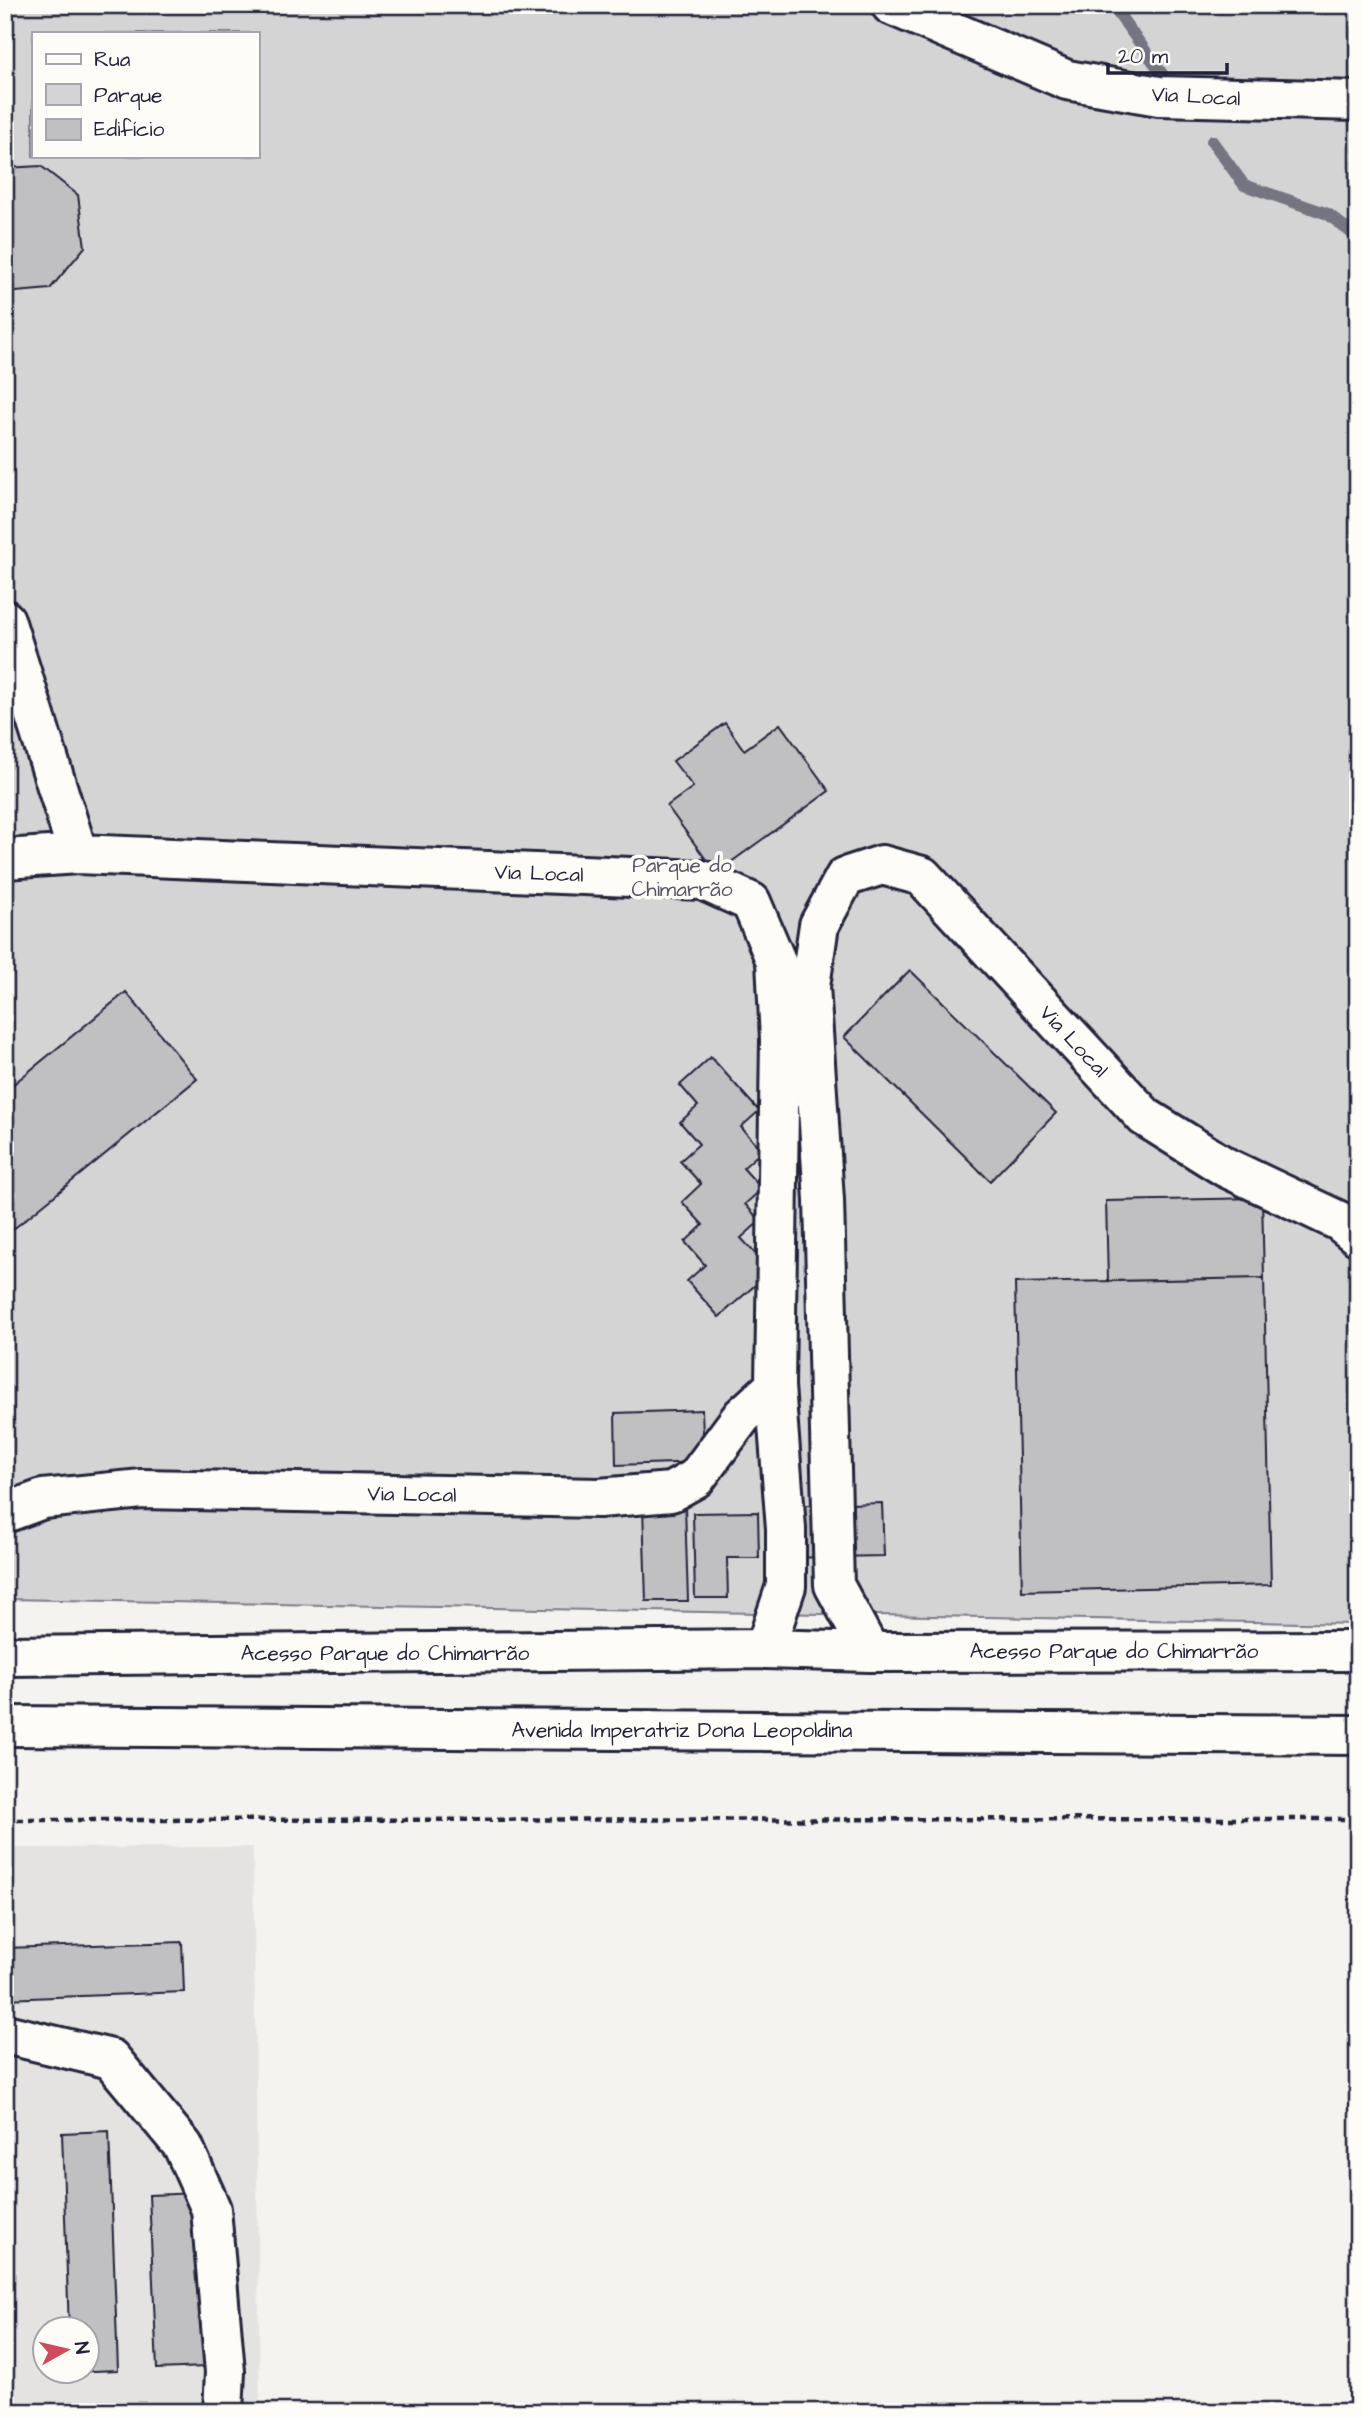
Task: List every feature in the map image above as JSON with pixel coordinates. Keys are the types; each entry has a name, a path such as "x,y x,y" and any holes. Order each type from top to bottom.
{"main road":[{"name":"Via Local","path":"891,5 1067,80 1159,96 1354,101"},
{"path":"5,621 78,854"},
{"name":"Via Local","path":"5,859 78,854 702,880 751,902 776,961 797,1040 820,1110 828,1298 834,1585"},
{"name":"Via Local","path":"786,1586 786,1529 775,1386 778,1297 797,1040 810,986 819,925 845,877 882,865 922,876 1145,1117 1225,1167 1339,1221 1358,1236"},
{"path":"778,1297 828,1298"},
{"name":"Via Local","path":"5,1513 43,1499 142,1489 599,1498 671,1492 696,1478 742,1416 775,1386"},
{"path":"765,1649 786,1586 834,1585 870,1652"},
{"name":"Acesso Parque do Chimarrão","path":"5,1656 765,1649 870,1652 1358,1651"},
{"name":"Avenida Imperatriz Dona Leopoldina","path":"5,1726 1358,1735"},
{"path":"5,2034 111,2059 183,2146 211,2209 225,2372 223,2412"}],"path":[{"path":"5,1821 1358,1819"}],"shaded area":[{"path":"253,1847 260,2412 5,2412 5,1848"}],"green space":[{"name":"Parque do Chimarrão","path":"5,5 1358,5 1358,1624 5,1599"}],"building":[{"path":"41,166 78,195 85,247 50,289 5,293 5,168"},
{"path":"725,723 744,750 780,724 829,791 716,873 667,806 693,787 673,761"},
{"path":"910,970 1056,1113 990,1181 844,1037"},
{"path":"126,992 197,1079 5,1236 5,1091"},
{"path":"711,1057 759,1111 741,1127 762,1151 743,1168 762,1189 745,1204 760,1221 741,1238 771,1271 719,1317 687,1281 705,1265 685,1242 703,1225 682,1202 701,1184 680,1161 699,1144 680,1122 698,1106 680,1085"},
{"path":"1262,1198 1264,1278 1108,1281 1106,1201"},
{"path":"1264,1278 1271,1585 1022,1591 1015,1283"},
{"path":"702,1410 704,1462 616,1465 615,1413"},
{"path":"882,1503 884,1556 779,1558 778,1506"},
{"path":"685,1506 688,1601 646,1601 643,1507"},
{"path":"758,1512 759,1558 727,1558 728,1598 695,1598 693,1513"},
{"path":"182,1942 184,1992 5,1999 5,1948"},
{"path":"109,2131 118,2370 102,2371 102,2316 69,2316 62,2133"},
{"path":"198,2193 206,2367 157,2369 149,2195"}],"waterway":[{"path":"1112,5 1163,75"},
{"path":"1212,141 1244,185 1328,214 1358,238"}]}
